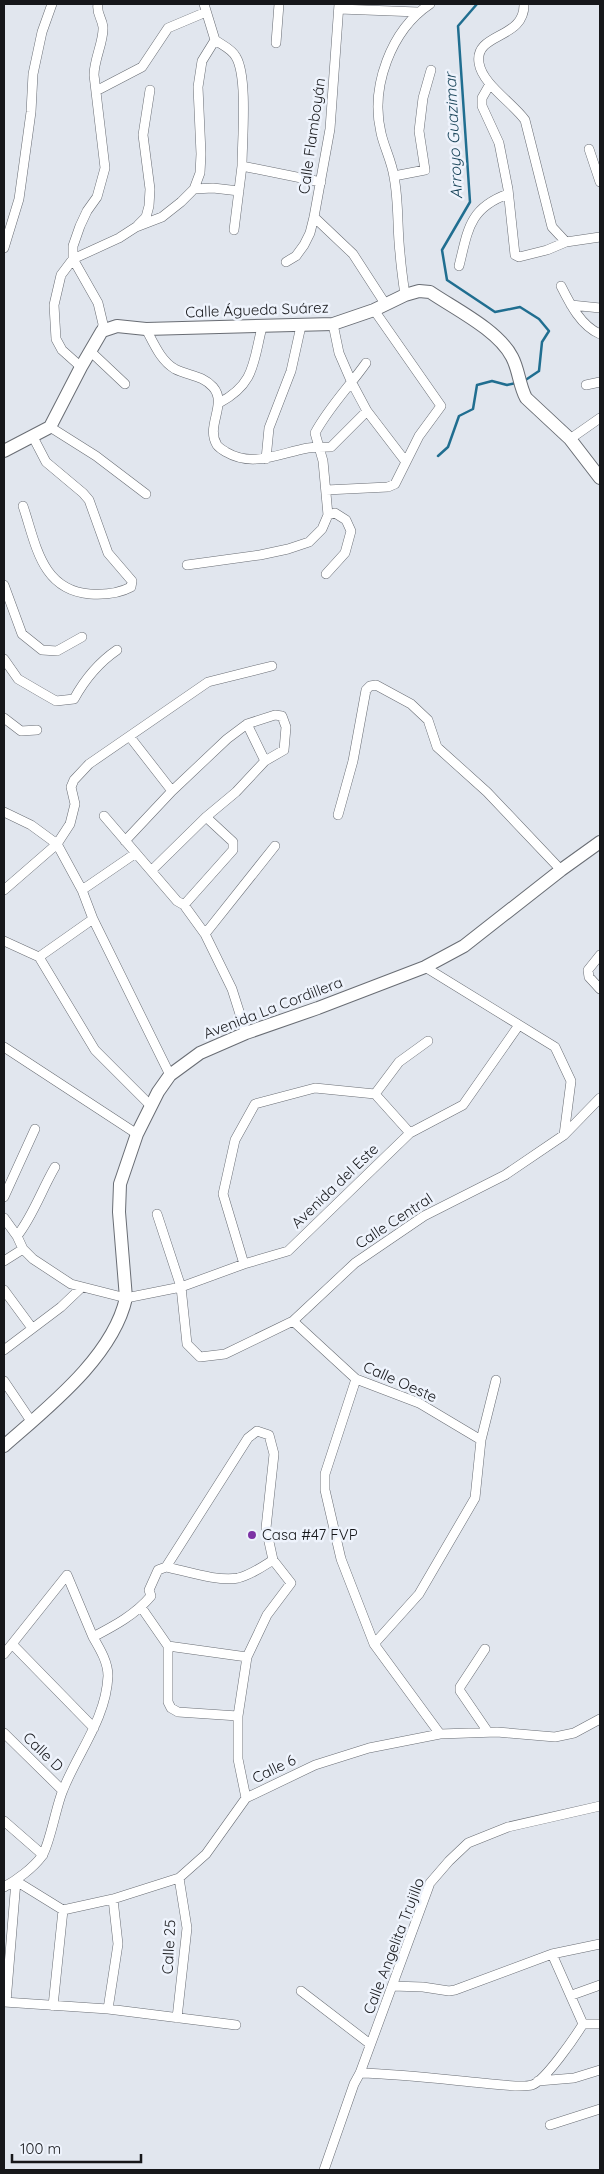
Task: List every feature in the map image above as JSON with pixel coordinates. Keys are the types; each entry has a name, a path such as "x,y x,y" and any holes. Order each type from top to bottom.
{"main road":[{"name":"Calle Águeda Suárez","path":"102,331 117,326 146,330 262,328 333,324 380,307 405,295 419,291 430,292 494,335 512,357 519,374 521,389 534,406 570,438 600,478"},
{"path":"4,451 50,427 80,367 102,331"},
{"name":"Avenida La Cordillera","path":"4,1446 67,1389 104,1345 123,1310 126,1298 119,1212 120,1184 137,1134 170,1075 200,1053 246,1033 425,967 464,946 600,842"}],"street":[{"path":"4,248 19,199 31,112 33,74 42,32 52,4"},
{"path":"102,331 101,313 98,304 73,259 74,246 80,226 87,211 97,197 105,168 94,62 103,28 97,7 105,4"},
{"path":"276,43 279,4"},
{"path":"405,295 394,176 380,131 381,76 392,50 407,24 418,12 430,4"},
{"path":"524,4 522,21 489,42 481,51 479,63 490,84 517,108 525,120 552,227 566,242"},
{"path":"339,6 418,12"},
{"name":"Calle Flamboyán","path":"286,262 296,256 304,245 314,216 330,129 339,6"},
{"path":"96,91 142,67 168,28 205,8 215,40 233,52 238,59 243,96 242,166 234,230"},
{"path":"80,367 62,350 56,339 53,323 54,305 61,274 73,259 119,238 136,227 162,217 182,202 194,189 200,173 201,154 198,87 202,61 215,40"},
{"path":"394,176 425,170 419,131 423,98 431,70"},
{"path":"490,84 482,98 482,106 499,143 508,194 515,255 519,257 566,242 600,237"},
{"path":"136,227 146,217 149,206 150,189 143,135 150,90"},
{"path":"589,149 600,182"},
{"path":"242,166 321,182"},
{"path":"194,189 213,188 238,191"},
{"path":"459,266 472,221 481,208 495,199 508,194"},
{"path":"314,216 354,254 380,307 440,406 420,436 394,484 388,487 326,490"},
{"path":"561,286 581,319 600,334"},
{"path":"571,305 600,308"},
{"path":"333,324 340,353 352,383 367,411 406,462"},
{"path":"266,459 269,428 291,371 301,326"},
{"path":"219,403 234,395 245,384 252,368 262,328"},
{"path":"146,330 163,359 175,369 206,380 215,389 219,403 212,434 218,447 235,457 266,459 318,447 331,447 367,411"},
{"path":"90,351 125,384"},
{"path":"187,565 260,555 288,549 309,542 322,529 328,515 323,461 315,433 324,415 352,383 366,362"},
{"path":"586,385 600,382"},
{"path":"570,438 600,418"},
{"path":"50,427 96,456 146,494"},
{"path":"23,506 42,563 51,576 64,588 76,593 102,595 115,594 131,587 132,581 108,553 89,500 83,492 46,462 33,437"},
{"path":"326,574 345,552 351,531 346,520 335,513 328,515"},
{"path":"4,585 22,634 42,650 57,651 82,638"},
{"path":"4,659 18,679 42,693 56,700 74,699 84,680 105,658 117,650"},
{"path":"4,890 57,844 70,824 74,804 71,787 74,780 89,764 130,738 208,682 272,666"},
{"path":"338,815 353,761 366,690 370,686 376,685 411,704 428,720 437,747 487,792 561,870"},
{"path":"125,841 172,791 247,724 275,715 282,716 286,726 286,747 284,750 265,762 236,792 206,817 152,870"},
{"path":"4,718 21,731 37,730"},
{"path":"247,724 265,762"},
{"path":"130,738 172,791"},
{"path":"4,812 31,825 57,844 82,890 94,919 170,1075"},
{"path":"104,816 177,901 184,905 205,934 232,988 246,1033"},
{"path":"184,905 233,850 233,842 206,817"},
{"path":"205,934 275,846"},
{"path":"82,890 136,853"},
{"path":"39,957 94,919"},
{"path":"4,941 39,957 95,1050 151,1106"},
{"path":"600,955 588,970 589,977 600,989"},
{"path":"425,967 554,1047 571,1081 564,1135"},
{"name":"Avenida del Este","path":"126,1298 181,1287 288,1250 410,1133 463,1105 519,1025"},
{"path":"375,1094 399,1062 428,1041"},
{"path":"4,1047 137,1134"},
{"path":"244,1264 223,1194 235,1140 255,1104 315,1088 375,1094 410,1133"},
{"name":"Calle Central","path":"181,1287 187,1344 200,1357 225,1354 293,1321 355,1263 424,1216 505,1175 564,1135 600,1098"},
{"path":"4,1196 35,1129"},
{"path":"17,1236 29,1221 37,1200 55,1166"},
{"path":"157,1214 181,1287"},
{"path":"4,1218 17,1236 23,1249 33,1259 71,1284 126,1298"},
{"path":"4,1261 23,1249"},
{"path":"4,1350 61,1307 82,1287"},
{"path":"4,1290 32,1328"},
{"name":"Calle Oeste","path":"293,1321 356,1379 419,1403 481,1440"},
{"path":"356,1379 325,1474 325,1490 341,1559 374,1644 440,1734"},
{"path":"374,1644 419,1594 475,1498 481,1440 496,1380"},
{"path":"4,1381 31,1421"},
{"path":"93,1637 122,1622 141,1607 151,1596 149,1590 151,1581 158,1570 166,1566 248,1438 257,1431 269,1435 274,1454 266,1528 273,1560 291,1583 268,1615 247,1657 238,1716 238,1759 246,1798"},
{"path":"166,1566 225,1579 238,1578 250,1574 273,1560"},
{"path":"4,1654 66,1575 93,1637 103,1654 108,1674 106,1698 94,1728 62,1790 43,1855 16,1881 4,1888"},
{"path":"141,1607 168,1646 168,1702 171,1708 178,1712 238,1716"},
{"path":"12,1644 94,1728"},
{"path":"168,1646 247,1657"},
{"path":"485,1649 463,1682 460,1691 488,1732"},
{"name":"Calle 6","path":"63,1910 113,1900 179,1878 206,1854 246,1798 315,1765 369,1748 440,1734 488,1732 555,1737 574,1733 600,1719"},
{"name":"Calle D","path":"4,1733 62,1790"},
{"name":"Calle Angelita Trujillo","path":"324,2170 354,2084 360,2074 430,1883 449,1860 468,1843 508,1827 600,1806"},
{"path":"4,1821 43,1855"},
{"name":"Calle 25","path":"177,2018 187,1928 179,1878"},
{"path":"16,1881 63,1910 53,2006"},
{"path":"16,1881 5,2002 108,2009 236,2025"},
{"path":"108,2009 118,1944 113,1900"},
{"path":"392,1986 456,1990 552,1954 600,1944"},
{"path":"552,1954 572,1995 583,2024"},
{"path":"572,1995 600,1986"},
{"path":"301,1991 370,2044"},
{"path":"583,2024 600,2024"},
{"path":"360,2074 385,2074 495,2084 531,2085 538,2081 564,2051 583,2024"},
{"path":"538,2081 574,2078 600,2070"},
{"path":"550,2125 600,2109"}],"waterway":[{"name":"Arroyo Guazimar","path":"477,4 458,26 470,202 442,250 447,280 495,312 520,307 539,319 549,331 542,342 539,371 524,381"},
{"name":"Arroyo Guazimar","path":"438,456 448,447 459,416 473,409 477,385 492,381 507,385 516,383"}],"place":[{"name":"Casa #47 FVP","path":"252,1535"}]}
